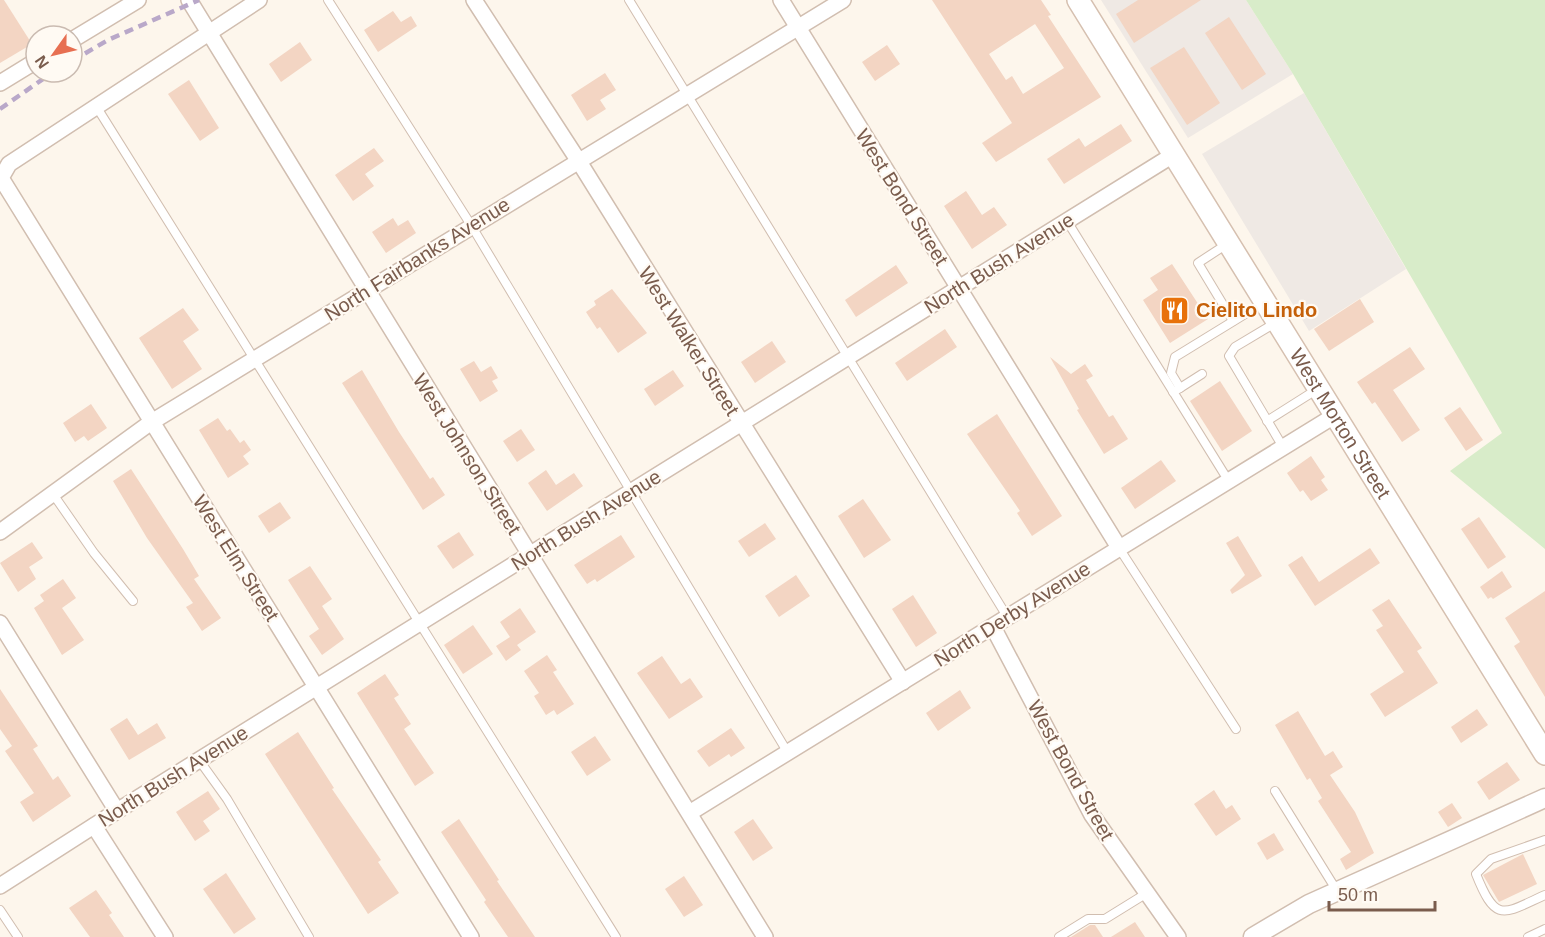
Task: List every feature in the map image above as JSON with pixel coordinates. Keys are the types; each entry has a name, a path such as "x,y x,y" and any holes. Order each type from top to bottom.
{"main road":[{"name":"West Morton Street","path":"1078,0 1545,754"}],"street":[{"path":"84,33 138,0"},
{"name":"West Johnson Street","path":"189,0 765,937"},
{"path":"1,178 9,164 259,0"},
{"name":"West Walker Street","path":"474,0 578,160 903,682"},
{"name":"West Bond Street","path":"781,0 1118,546"},
{"name":"North Fairbanks Avenue","path":"0,532 150,423 843,0"},
{"path":"0,83 24,69"},
{"name":"North Bush Avenue","path":"0,886 1173,155"},
{"name":"West Elm Street","path":"1,178 150,423 318,686 471,937"},
{"name":"North Derby Avenue","path":"690,812 1008,618 1118,546 1334,416"},
{"path":"0,623 117,811"},
{"name":"West Bond Street","path":"993,627 1092,815 1178,937"},
{"path":"1256,936 1337,891 1545,798"},
{"path":"94,826 165,937"}],"lane":[{"path":"328,0 471,225 788,753"},
{"path":"629,0 850,356 1008,618"},
{"path":"96,106 616,937"},
{"path":"1067,220 1177,390 1228,480"},
{"path":"1228,244 1198,263 1233,321"},
{"path":"1177,390 1172,373 1175,357 1264,302"},
{"path":"1276,322 1235,347 1229,356 1283,447"},
{"path":"1177,390 1203,374"},
{"path":"1267,421 1318,389"},
{"path":"53,494 94,553 133,601"},
{"path":"1118,546 1236,729"},
{"path":"199,760 227,799 309,937"},
{"path":"1275,791 1337,891"},
{"path":"1545,852 1542,841 1491,859 1476,874 1493,907 1498,911 1509,911 1545,895"},
{"path":"1059,937 1088,919 1097,921 1105,919 1147,893"},
{"path":"0,909 18,937"},
{"path":"1528,937 1545,929"}],"shaded area":[{"path":"1101,0 1246,0 1293,74 1188,138"},
{"path":"1304,93 1406,269 1309,331 1202,154"}],"green space":[{"path":"1246,0 1545,0 1545,549 1450,471 1502,433 1293,74"}],"building":[{"path":"0,0 4,0 24,31 24,49 0,63"},
{"path":"932,0 1041,0 1051,15 1048,16 1101,97 996,162 982,143 1012,123","holes":["1035,24 1064,68 1023,94 1012,76 1006,80 989,54"]},
{"path":"1138,0 1201,0 1134,43 1116,14"},
{"path":"393,11 401,22 411,16 417,26 378,52 364,30"},
{"path":"1229,17 1266,74 1242,90 1205,33"},
{"path":"300,42 312,60 281,82 269,64"},
{"path":"887,45 900,64 875,81 862,62"},
{"path":"1184,47 1220,103 1187,125 1150,68"},
{"path":"605,73 616,90 600,100 606,109 587,121 571,95"},
{"path":"189,80 219,128 200,141 168,94"},
{"path":"1121,124 1132,141 1064,184 1047,159 1079,138 1085,147"},
{"path":"374,148 384,161 365,174 374,186 353,201 335,175"},
{"path":"966,191 982,215 994,207 1007,225 972,249 944,206"},
{"path":"393,218 398,226 408,220 416,233 386,253 372,232"},
{"name":"Cielito Lindo","path":"1172,264 1208,319 1170,343 1143,300 1158,290 1150,278"},
{"path":"896,265 908,283 856,317 845,300"},
{"path":"612,289 647,333 618,353 600,327 597,329 586,312 596,305 594,301"},
{"path":"1360,299 1374,322 1329,351 1314,329"},
{"path":"183,308 199,330 183,341 202,369 172,389 139,338"},
{"path":"945,329 957,347 907,381 895,363"},
{"path":"772,341 786,362 755,383 741,362"},
{"path":"1410,347 1425,369 1393,390 1420,430 1402,442 1375,402 1372,404 1357,382"},
{"path":"1050,357 1071,374 1085,364 1093,376 1086,380 1109,417 1113,415 1128,439 1104,454 1077,410 1079,409"},
{"path":"474,361 481,372 491,366 498,378 492,381 498,391 480,402 460,369"},
{"path":"362,370 430,479 433,477 445,495 423,510 342,383"},
{"path":"673,370 684,386 655,406 644,389"},
{"path":"1220,381 1252,431 1222,451 1190,401"},
{"path":"91,404 107,428 88,441 84,436 75,442 63,423"},
{"path":"1460,407 1483,440 1466,451 1444,418"},
{"path":"997,414 1062,516 1032,536 1017,513 1020,511 967,434"},
{"path":"218,418 227,431 230,429 240,443 244,440 251,450 243,456 249,464 228,478 199,430"},
{"path":"521,429 535,450 517,462 503,441"},
{"path":"1311,456 1325,477 1321,480 1328,490 1311,501 1303,490 1300,492 1287,473"},
{"path":"1161,460 1176,481 1135,509 1121,488"},
{"path":"131,469 183,549 199,576 194,579 221,618 202,631 186,607 193,603 147,538 113,481"},
{"path":"546,470 556,485 574,473 583,486 547,511 528,483"},
{"path":"863,499 891,540 864,558 838,516"},
{"path":"280,502 291,518 269,533 258,516"},
{"path":"1479,517 1506,557 1488,569 1461,529"},
{"path":"765,523 776,539 749,557 738,541"},
{"path":"459,532 474,555 453,569 437,546"},
{"path":"621,535 635,557 597,582 595,579 587,584 574,565"},
{"path":"1238,536 1262,576 1232,594 1230,590 1245,575 1226,543"},
{"path":"32,542 43,558 29,567 36,579 18,592 0,563"},
{"path":"1370,548 1380,563 1315,606 1288,565 1302,556 1319,582"},
{"path":"310,566 332,599 322,606 344,639 322,655 309,636 319,629 288,580"},
{"path":"1502,571 1512,587 1493,599 1491,597 1488,599 1480,587"},
{"path":"796,575 810,596 779,617 765,596"},
{"path":"63,579 76,598 62,608 84,640 62,655 34,608 44,601 40,595"},
{"path":"1545,591 1545,697 1514,646 1520,642 1505,618"},
{"path":"913,595 937,633 916,647 892,609"},
{"path":"1389,599 1422,648 1417,651 1438,683 1385,717 1370,694 1404,672 1376,630 1383,626 1372,610"},
{"path":"520,608 536,632 517,645 521,650 506,661 496,646 510,637 500,622"},
{"path":"473,625 493,654 463,674 444,645"},
{"path":"547,655 557,670 553,672 574,704 557,715 554,710 546,715 534,696 539,693 524,671"},
{"path":"662,656 681,684 690,678 703,697 669,719 637,673"},
{"path":"385,674 399,695 394,698 411,724 404,729 434,773 415,786 357,693"},
{"path":"0,689 38,746 33,749 53,780 58,776 71,796 33,822 20,802 34,793 5,751 12,746 0,729"},
{"path":"960,690 971,708 938,731 926,713"},
{"path":"1477,709 1488,725 1461,743 1451,727"},
{"path":"1298,711 1325,756 1333,751 1343,767 1330,775 1355,812 1374,853 1346,870 1340,859 1351,852 1318,801 1322,798 1310,778 1307,780 1275,725"},
{"path":"127,718 138,735 157,723 166,738 129,760 110,729"},
{"path":"731,728 745,748 731,757 729,754 709,767 697,751"},
{"path":"298,732 334,788 332,789 381,860 378,862 399,893 368,914 265,754"},
{"path":"595,736 611,760 587,776 571,752"},
{"path":"1507,762 1520,780 1489,800 1477,782"},
{"path":"1214,790 1226,809 1232,805 1241,819 1216,836 1194,804"},
{"path":"208,791 220,809 203,821 210,831 195,841 176,812"},
{"path":"1452,803 1462,818 1448,827 1438,812"},
{"path":"459,819 535,937 508,937 484,902 486,900 441,832"},
{"path":"753,819 773,848 753,861 734,832"},
{"path":"1274,833 1284,850 1267,860 1257,843"},
{"path":"1523,854 1537,884 1499,902 1483,875"},
{"path":"226,873 256,919 234,934 203,889"},
{"path":"684,876 703,905 684,917 665,889"},
{"path":"96,890 112,913 109,915 124,937 90,937 69,908"},
{"path":"1135,922 1145,937 1111,937"},
{"path":"1090,925 1095,925 1103,937 1071,937"}],"railway":[{"path":"84,54 108,40 199,0"},
{"path":"0,109 36,84"}],"place":[{"name":"Cielito Lindo","path":"1175,310"}]}
